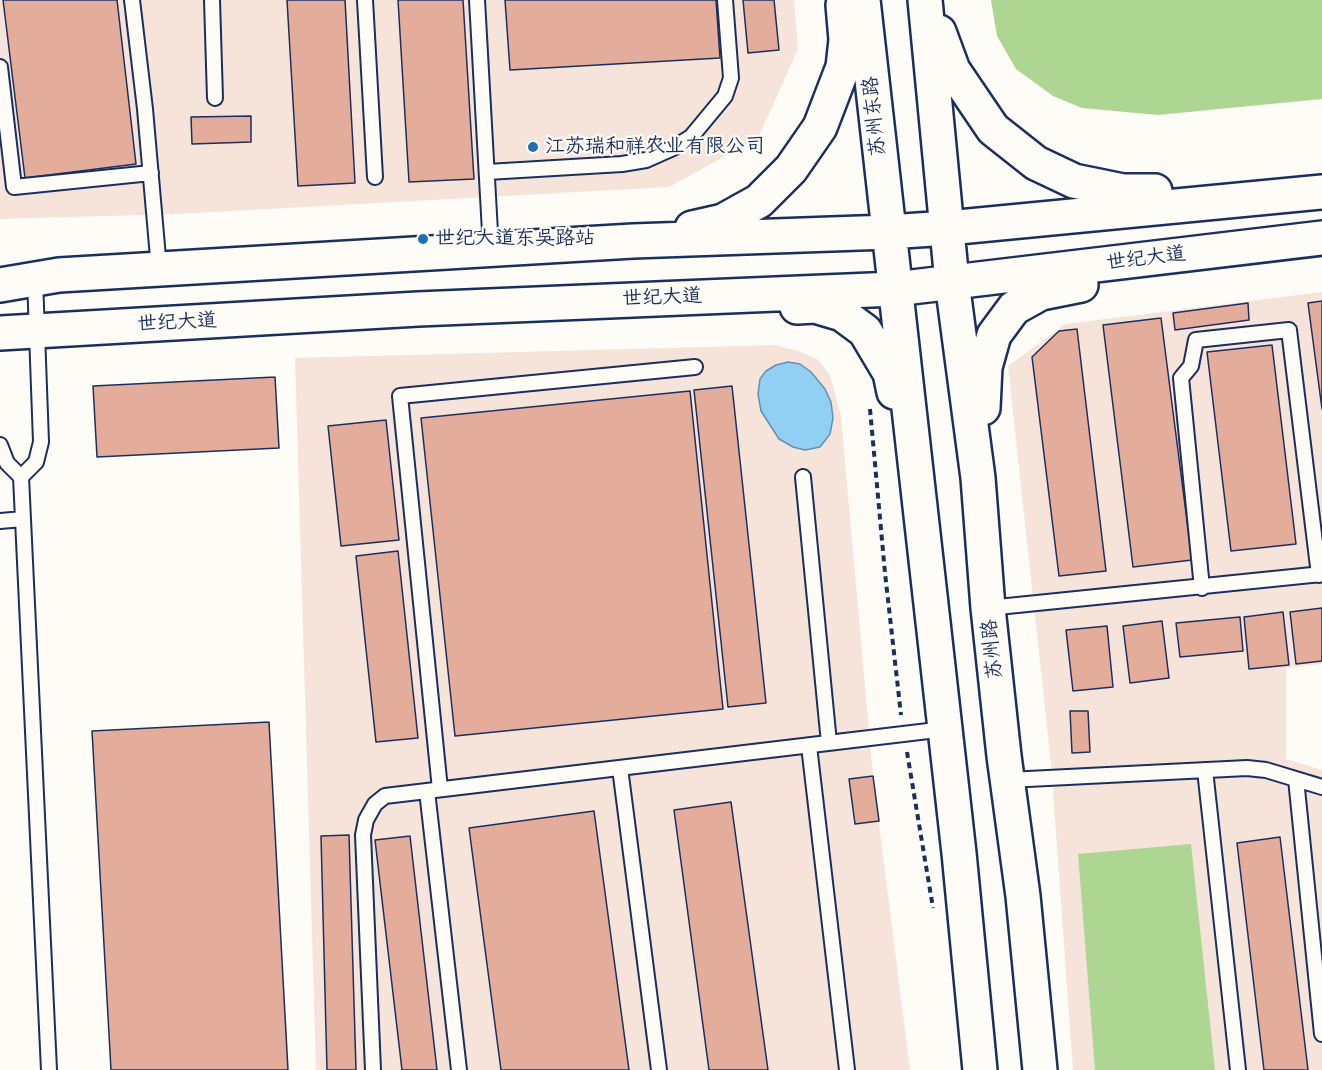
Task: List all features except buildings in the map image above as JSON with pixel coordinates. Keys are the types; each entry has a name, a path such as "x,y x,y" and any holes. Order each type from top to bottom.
{"street":[{"path":"633,241 723,221 759,201 790,169 820,127 843,67 846,40 842,0"},
{"name":"苏州东路","path":"862,0 888,232"},
{"path":"926,0 948,228"},
{"path":"926,0 953,70 993,129 1036,163 1074,181 1123,191 1322,191"},
{"path":"0,285 59,275 633,241 948,228 1322,191"},
{"name":"苏州路","path":"948,228 952,282 978,478 988,608 1023,896 1040,1070"},
{"path":"888,232 959,853 980,1070"},
{"path":"978,478 985,367 994,335 1014,308 1041,293 1322,238"},
{"name":"世纪大道","path":"0,333 418,309 895,289 1322,238"},
{"path":"418,309 815,306 842,314 866,331 890,373 925,548"}],"lane":[{"path":"132,0 159,269"},
{"path":"212,0 215,98"},
{"path":"365,0 375,177"},
{"path":"477,0 491,250"},
{"path":"487,172 622,164 646,160 691,137 725,96 731,78 725,0"},
{"path":"0,67 14,187 150,173"},
{"path":"21,477 36,462 41,442 35,279"},
{"path":"988,608 1202,588 1320,574 1289,330 1196,340 1191,366 1181,378 1202,588"},
{"path":"459,1070 400,396 695,367"},
{"path":"0,445 7,463 21,477 49,1070"},
{"path":"803,477 829,743"},
{"path":"0,521 23,519"},
{"path":"372,1070 363,835 366,820 375,804 385,796 945,729"},
{"path":"808,746 847,1070"},
{"path":"620,768 659,1070"},
{"path":"1008,780 1247,768 1266,770 1322,787"},
{"path":"1205,770 1238,1070"},
{"path":"1296,779 1322,1034"}],"path":[{"path":"870,403 885,573 904,734 934,913"}],"shaded area":[{"path":"0,0 794,0 798,49 758,138 669,187 178,214 0,219"},
{"path":"1322,292 1322,664 1286,668 1286,759 1322,770 1322,1070 1073,1070 1051,764 1008,366 1065,324"},
{"path":"775,345 799,351 818,360 830,375 841,416 873,776 910,1070 316,1070 295,358"}],"green space":[{"path":"991,0 1322,0 1322,99 1158,115 1082,108 1053,96 1016,69 997,36"},
{"path":"1191,844 1215,1070 1095,1070 1078,854"}],"water":[{"path":"788,362 800,364 811,372 825,389 831,402 833,418 830,434 820,447 805,450 793,447 779,439 761,411 758,394 760,379 766,371"}],"place":[{"name":"江苏瑞和祥农业有限公司","path":"533,147"},
{"name":"世纪大道东吴路站","path":"423,239"}]}
